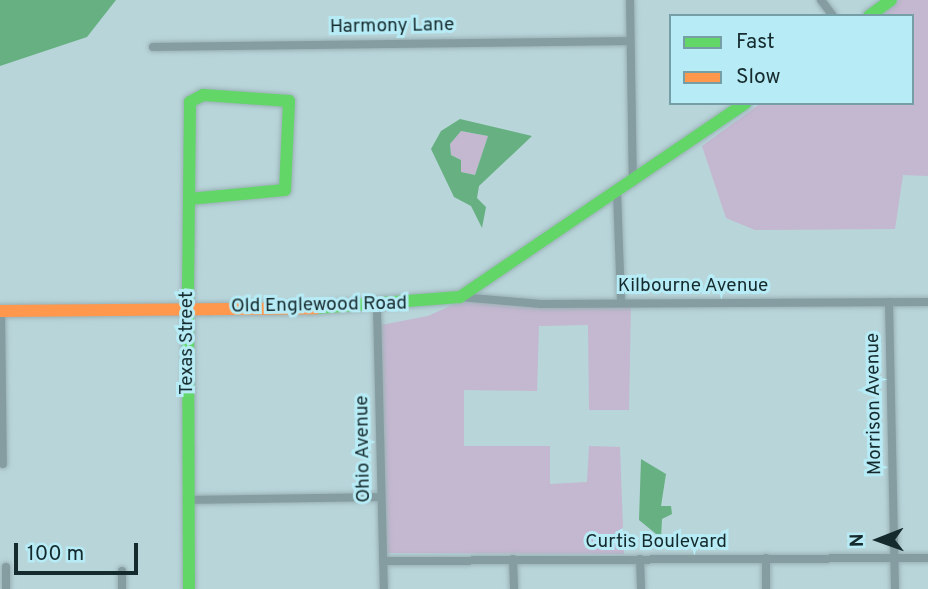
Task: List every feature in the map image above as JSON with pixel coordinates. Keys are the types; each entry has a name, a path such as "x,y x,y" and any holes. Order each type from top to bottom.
{"street":[{"path":"630,0 632,182"},
{"path":"872,14 891,0"},
{"name":"Harmony Lane","path":"153,47 630,41"},
{"name":"Texas Street","path":"189,199 285,190 289,101 192,98 189,199 188,308 189,589"},
{"name":"Old Englewood Road","path":"1,311 377,308 460,297 742,105"},
{"path":"617,192 621,302"},
{"name":"Kilbourne Avenue","path":"460,297 479,303 928,302"},
{"name":"Morrison Avenue","path":"889,302 895,589"},
{"name":"Ohio Avenue","path":"377,308 384,589"},
{"path":"1,311 3,464"},
{"path":"188,500 381,497"},
{"path":"766,558 766,589"},
{"name":"Curtis Boulevard","path":"383,561 928,558"},
{"path":"513,559 514,589"},
{"path":"640,559 640,589"},
{"path":"6,567 6,589"},
{"path":"122,571 122,589"}],"shaded area":[{"path":"0,0 116,0 87,37 0,66"},
{"path":"899,0 928,0 928,176 903,175 895,229 755,230 726,218 702,146 758,105 914,105 914,14 880,14"},
{"path":"460,119 532,136 479,186 477,198 486,207 482,228 471,206 454,197 431,149 441,131","holes":["461,131 488,136 475,175 461,172 461,160 451,155 450,144"]},
{"path":"461,131 488,136 475,175 461,172 461,160 451,155 450,144"},
{"path":"461,301 631,305 629,410 589,410 588,325 539,326 537,391 464,390 464,446 550,446 550,484 587,482 589,446 620,447 624,554 381,553 381,325 428,316"},
{"path":"641,459 666,474 661,506 671,506 672,514 662,519 661,538 639,520"}],"traffic: fast":[{"path":"872,14 891,0"},
{"path":"189,199 285,190 289,101 203,95 190,102 188,308 189,589"},
{"path":"316,308 460,297 742,105"}],"traffic: slow":[{"path":"0,311 316,308"}]}
